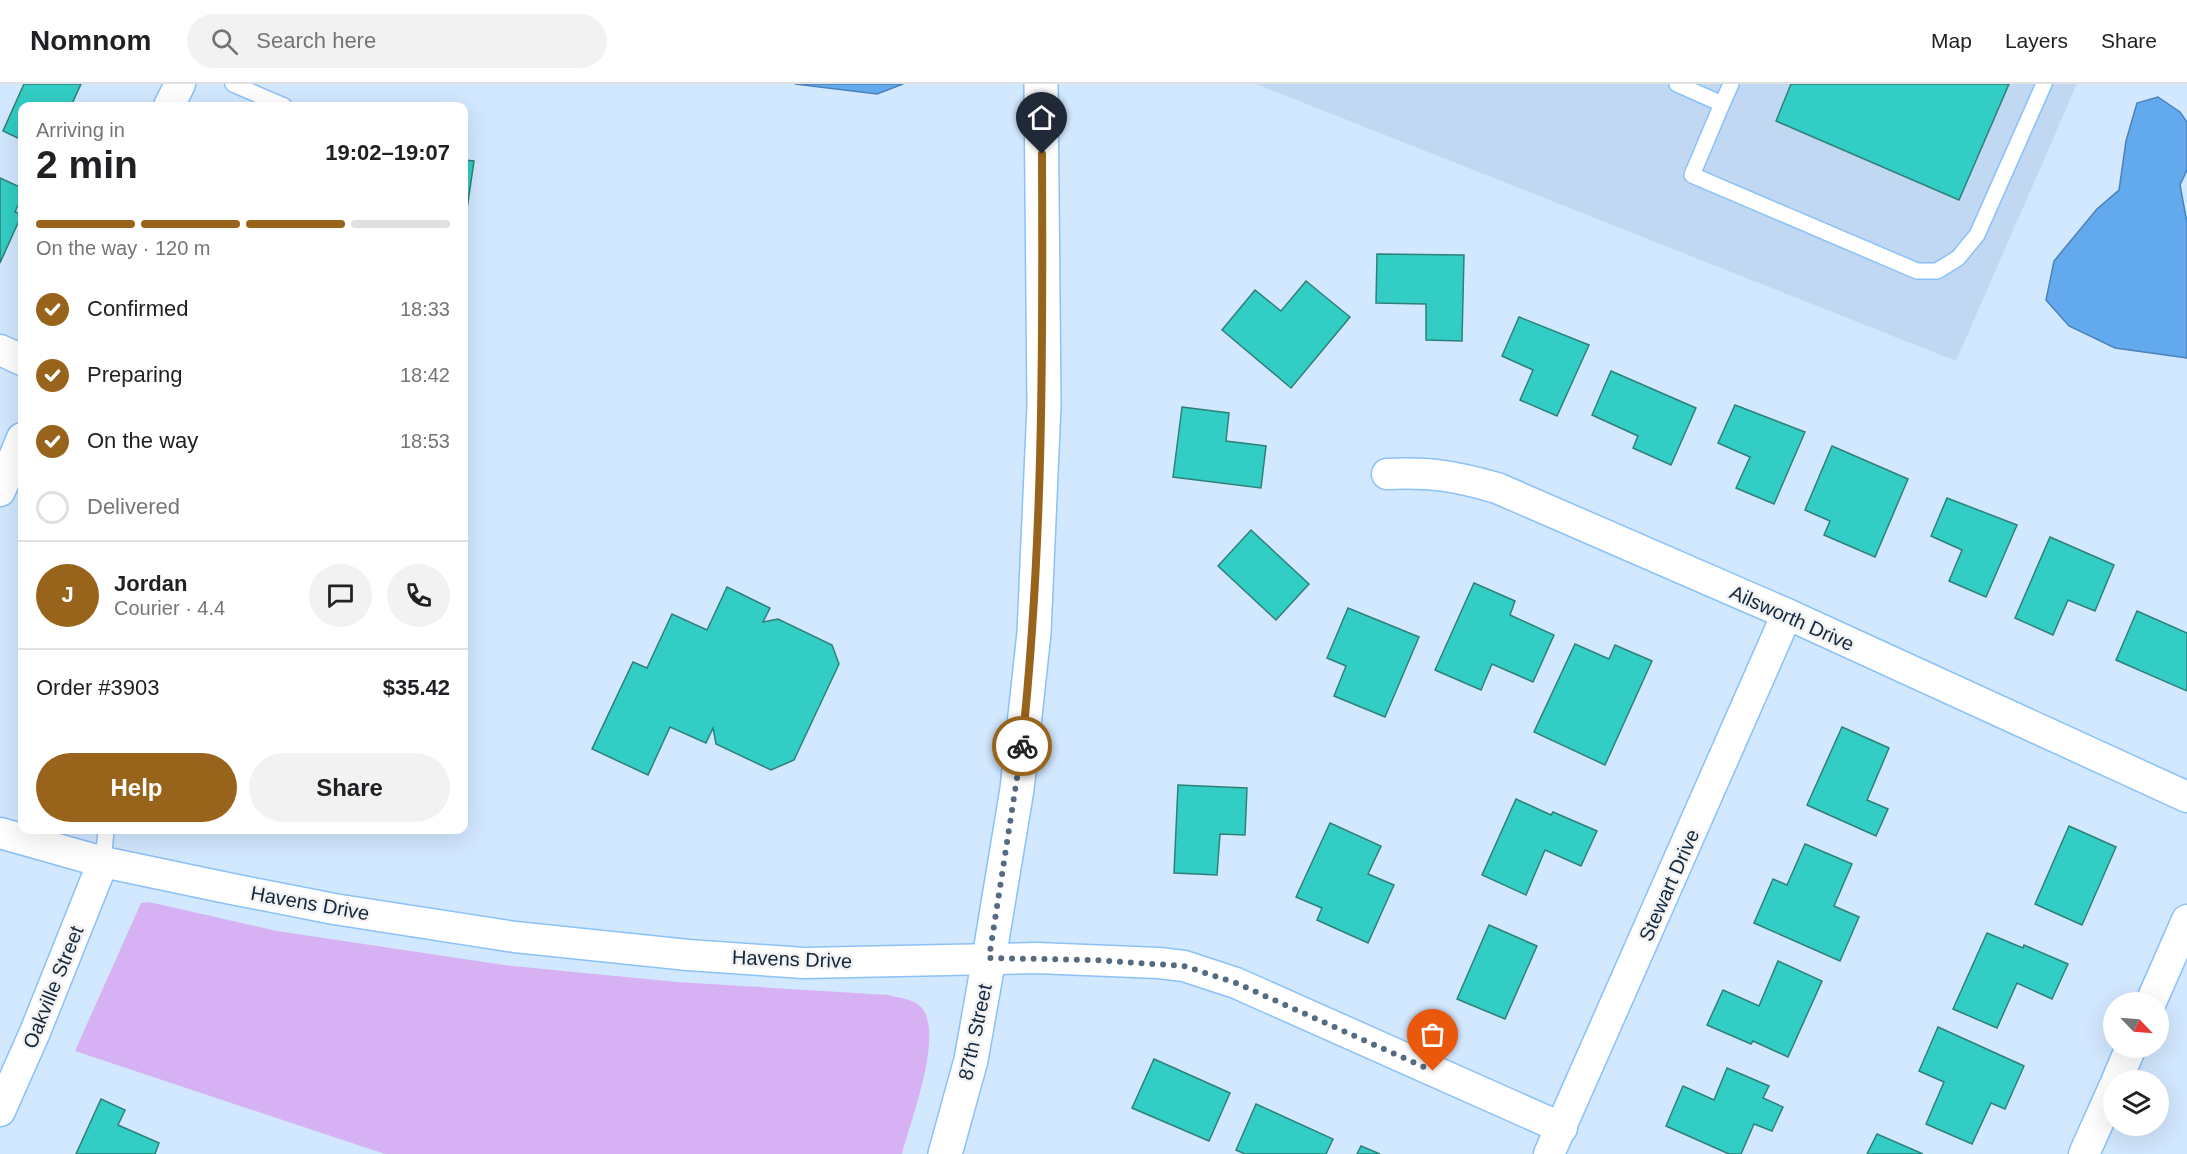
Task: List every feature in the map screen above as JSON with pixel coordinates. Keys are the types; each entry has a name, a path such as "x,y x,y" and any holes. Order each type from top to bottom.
{"main road":[{"name":"87th Street","path":"945,1154 971,1060 989,958 1017,789 1034,633 1044,405 1041,84"}],"street":[{"path":"172,102 180,84"},
{"path":"0,350 18,358"},
{"path":"0,491 18,448"},
{"name":"Ailsworth Drive","path":"1388,474 1423,472 1451,475 1497,488 1787,614 2187,797"},
{"name":"Stewart Drive","path":"1556,1141 1787,614"},
{"name":"Havens Drive","path":"0,833 104,862 334,909 538,939 688,955 804,963 989,958 1159,963 1209,974 1247,988 1556,1141"},
{"name":"Oakville Street","path":"0,1111 35,1032 104,862"},
{"path":"2155,992 2187,920"},
{"path":"2084,1154 2103,1112"}],"lane":[{"path":"233,84 275,102"},
{"path":"1677,84 1722,104"},
{"path":"1731,84 1692,176 1917,270 1937,272 1958,258 1977,235 2044,84"},
{"path":"104,862 106,834"}],"shaded area":[{"path":"1256,84 2077,84 1956,361"},
{"path":"149,902 277,931 504,965 677,982 888,995 902,998 919,1005 928,1021 927,1058 918,1101 902,1154 385,1154 75,1051 141,903"}],"water":[{"path":"795,84 903,84 877,94"},
{"path":"2158,97 2180,112 2187,122 2187,170 2180,185 2187,223 2187,358 2115,348 2069,326 2046,300 2054,261 2097,209 2119,190 2126,141 2137,103"}],"building":[{"path":"24,84 81,84 73,102 18,102 18,138 3,131"},
{"path":"1791,84 2009,84 1959,200 1776,121"},
{"path":"468,160 474,161 468,202"},
{"path":"0,178 18,186 18,205 15,212 18,213 18,223 0,263"},
{"path":"1377,254 1464,255 1462,341 1426,340 1426,304 1376,303"},
{"path":"1306,281 1350,317 1291,388 1222,330 1255,290 1281,311"},
{"path":"1519,317 1589,345 1557,416 1520,400 1533,370 1502,356"},
{"path":"1611,371 1696,408 1671,465 1633,448 1638,436 1592,415"},
{"path":"1735,405 1805,432 1774,504 1736,488 1750,457 1718,443"},
{"path":"1182,407 1229,413 1226,441 1266,446 1261,488 1173,477"},
{"path":"1832,446 1908,479 1875,557 1824,535 1830,521 1805,510"},
{"path":"1947,498 2017,525 1986,597 1949,581 1962,550 1931,536"},
{"path":"1251,530 1309,584 1276,620 1218,566"},
{"path":"2050,537 2114,565 2095,611 2068,600 2053,635 2015,618"},
{"path":"1474,583 1515,601 1510,615 1554,635 1533,682 1492,664 1481,690 1435,670"},
{"path":"727,587 770,608 763,622 778,619 832,645 839,664 794,760 771,770 716,744 713,728 706,743 670,727 648,775 592,749 633,662 647,668 672,614 707,630"},
{"path":"1348,608 1419,637 1385,717 1334,696 1346,666 1327,658"},
{"path":"2137,611 2187,633 2187,691 2116,660"},
{"path":"1575,644 1609,659 1615,645 1652,661 1605,765 1534,732"},
{"path":"1842,727 1889,748 1867,800 1888,809 1876,836 1807,805"},
{"path":"1178,785 1247,788 1245,835 1220,834 1217,875 1174,873"},
{"path":"1516,799 1551,815 1553,812 1597,831 1581,866 1545,850 1526,895 1482,875"},
{"path":"1330,823 1381,846 1368,874 1394,885 1368,943 1317,920 1322,908 1296,897"},
{"path":"2069,826 2116,847 2082,925 2035,904"},
{"path":"1805,844 1852,864 1834,906 1859,917 1840,961 1754,923 1773,879 1787,885"},
{"path":"1489,925 1537,946 1505,1019 1457,999"},
{"path":"1987,933 2023,948 2024,945 2068,964 2052,999 2017,983 1997,1028 1953,1009"},
{"path":"1778,961 1822,981 1788,1057 1753,1041 1751,1044 1707,1025 1723,990 1759,1006"},
{"path":"1938,1027 2024,1066 2005,1109 1991,1103 1972,1144 1926,1124 1944,1082 1919,1071"},
{"path":"1154,1059 1230,1093 1209,1141 1132,1108"},
{"path":"1727,1068 1769,1086 1763,1098 1783,1107 1772,1131 1754,1124 1741,1154 1729,1154 1666,1126 1683,1086 1714,1100"},
{"path":"101,1099 125,1110 118,1125 159,1143 155,1154 76,1154"},
{"path":"1256,1104 1333,1139 1326,1154 1245,1154 1236,1150"},
{"path":"1877,1134 1923,1154 1867,1154"},
{"path":"1361,1146 1380,1154 1357,1154"}],"way so far":[{"path":"1022,746 989,958 1094,960 1184,966 1236,983 1433,1071"}],"route":[{"path":"1022,746 1034,633 1044,405 1042,154"}]}
